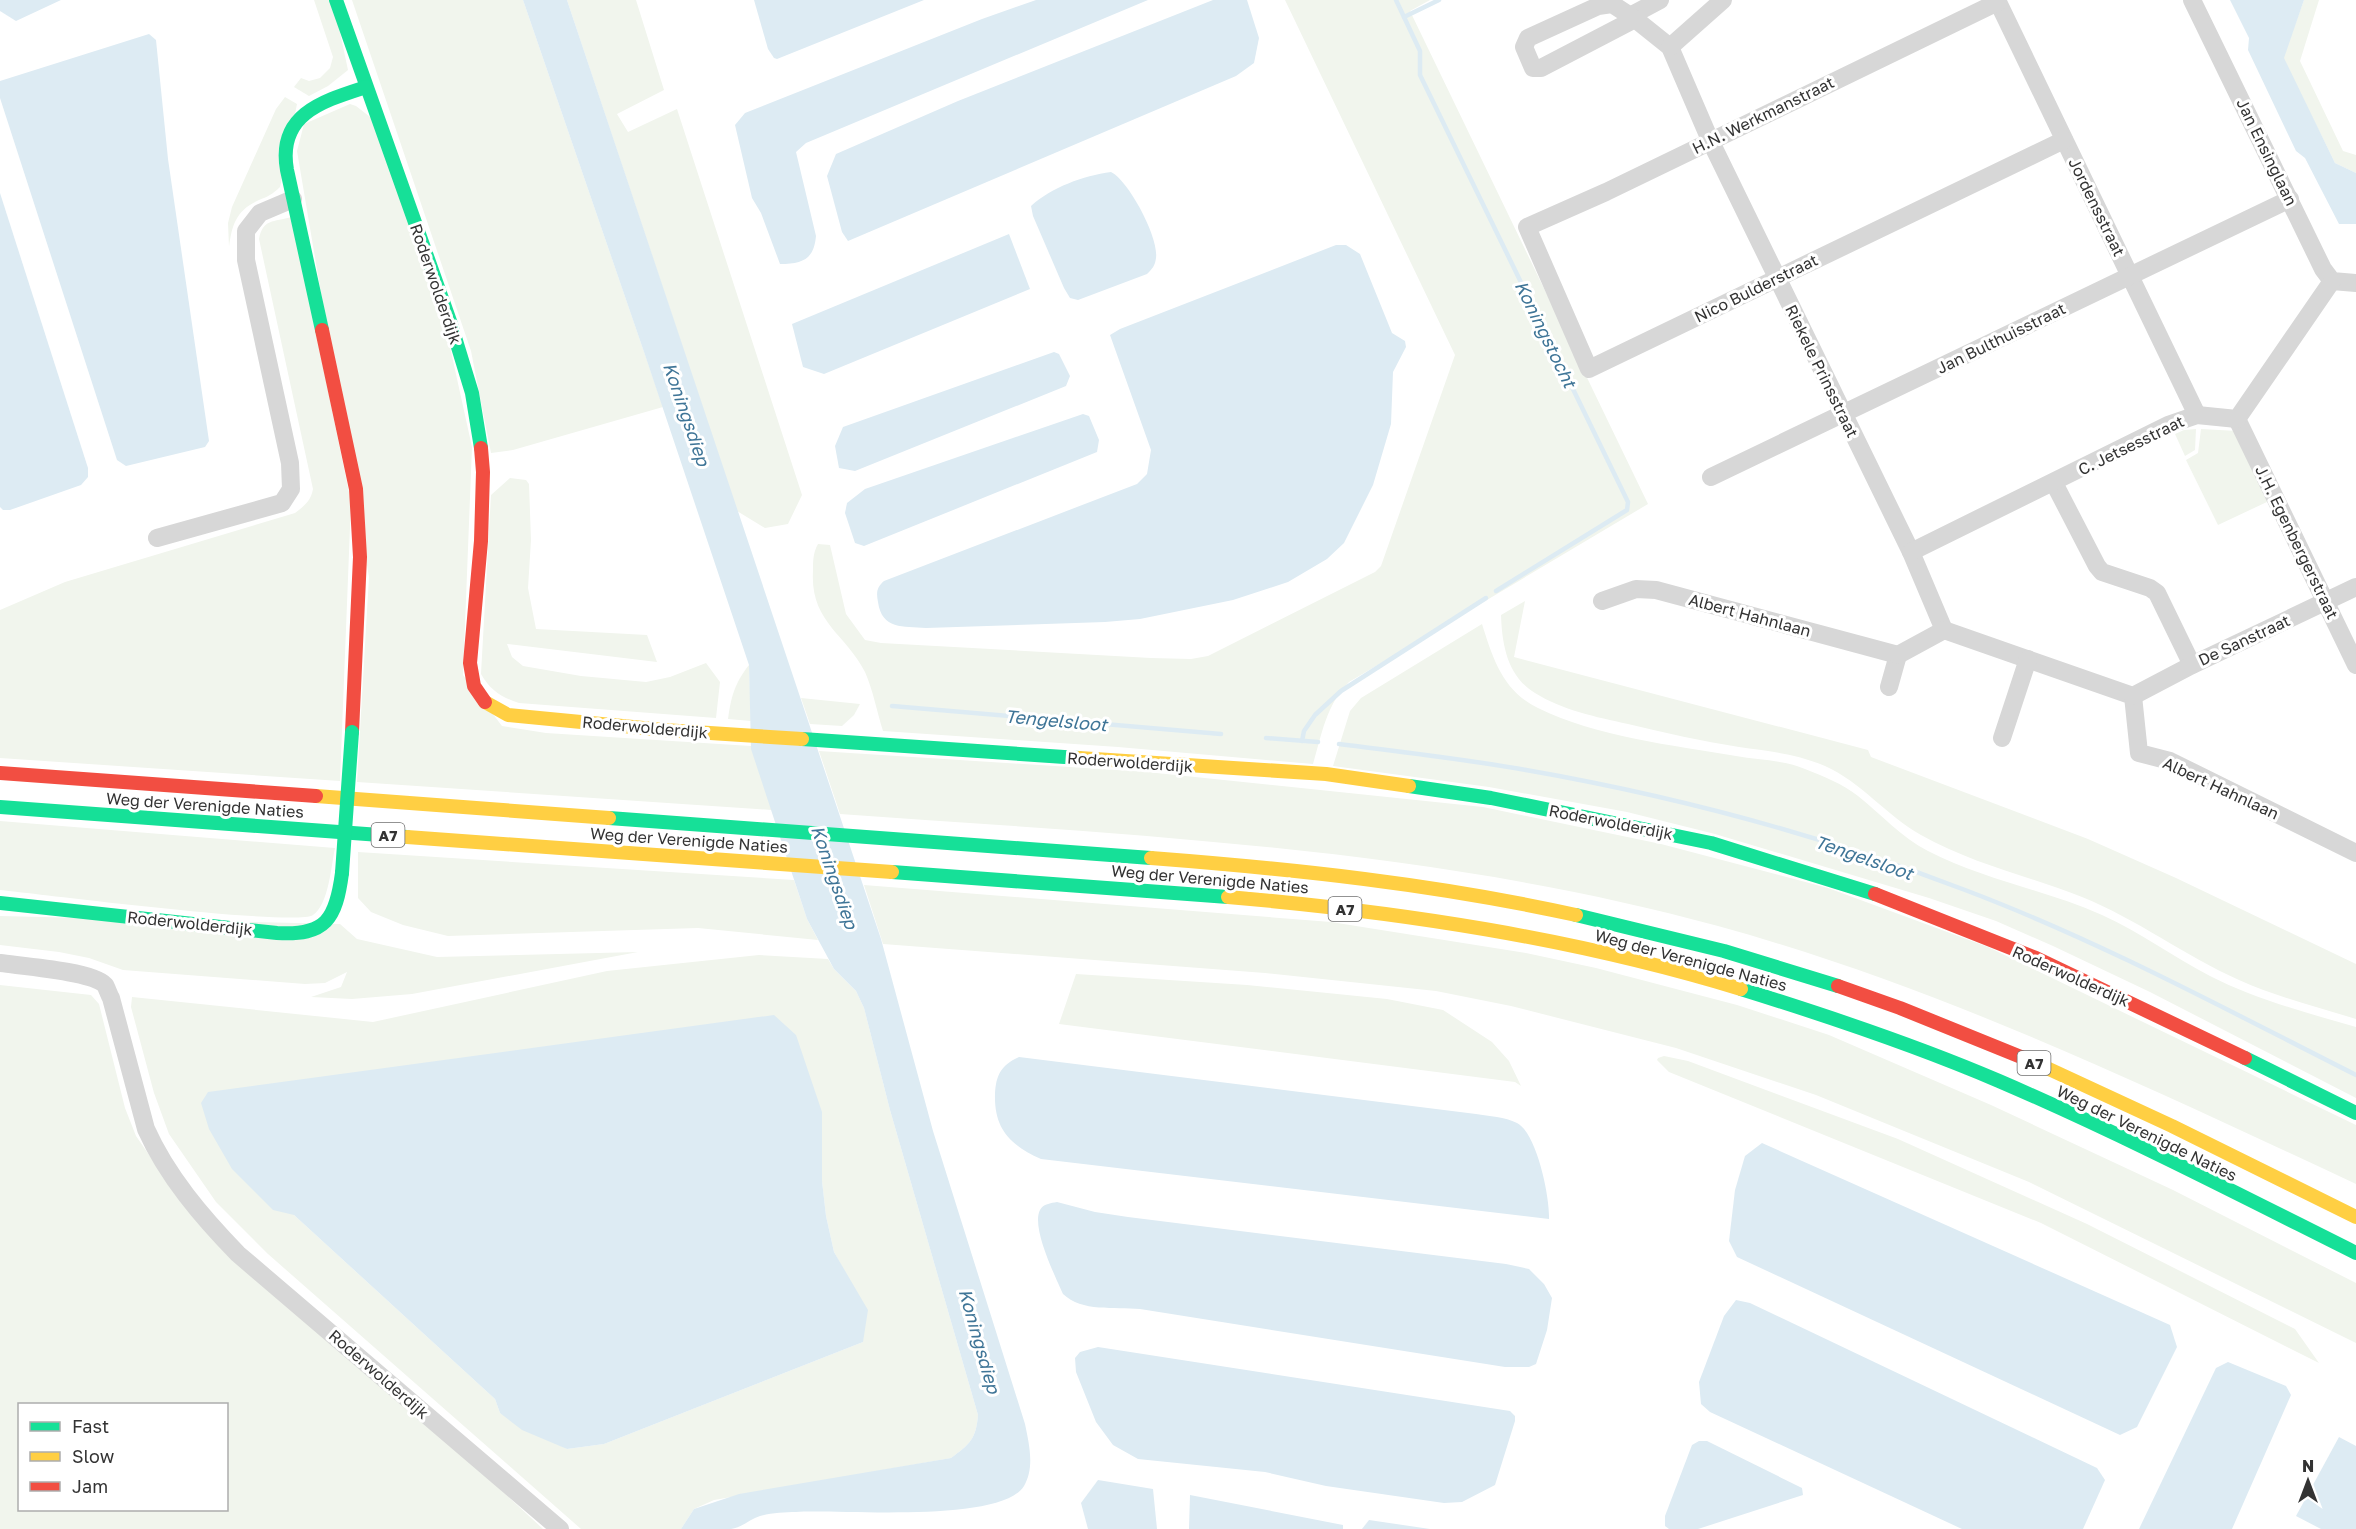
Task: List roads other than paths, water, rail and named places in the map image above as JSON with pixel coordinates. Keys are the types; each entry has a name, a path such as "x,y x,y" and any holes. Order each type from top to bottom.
{"main road":[{"name":"Roderwolderdijk","path":"336,0 446,310 472,393 483,472 481,541 470,663 474,686 484,703 508,715 664,730 1326,774 1491,798 1711,843 1857,887 2036,958 2250,1059 2356,1113"},
{"name":"Roderwolderdijk","path":"0,903 293,933 310,932 320,927 332,915 336,906 342,873 352,732 360,557 356,489 285,153 290,129 312,107 326,99 366,87"},
{"name":"Weg der Verenigde Naties","path":"0,773 1248,866 1357,876 1479,895 1635,926 1797,973 1984,1041 2112,1097 2352,1215"},
{"name":"Weg der Verenigde Naties","path":"0,807 776,862 1312,904 1507,933 1647,963 1811,1011 1947,1060 2115,1134 2356,1253"},
{"name":"A7","path":"2270,1211 2356,1261"}],"street":[{"path":"1660,0 1633,18 1541,68 1533,68 1524,47 1528,38 1598,6 1612,4 1633,18 1670,47 1723,0"},
{"name":"Jan Ensinglaan","path":"2192,0 2323,269 2332,281"},
{"name":"Jordensstraat","path":"1997,1 2197,415"},
{"name":"H.N. Werkmanstraat","path":"1527,227 1606,192 1997,1"},
{"name":"Riekele Prinsstraat","path":"1670,47 1710,140 1911,552 1944,630"},
{"name":"Nico Bulderstraat","path":"1527,227 1590,369 1776,277 2064,140"},
{"path":"158,538 282,503 291,489 290,463 246,260 246,231 260,213 293,199"},
{"name":"Jan Bulthuisstraat","path":"1711,477 2290,199"},
{"path":"2237,419 2332,281 2356,283"},
{"name":"C. Jetsesstraat","path":"1911,552 2055,483 2168,425 2197,415 2237,419"},
{"name":"J.H. Egenbergerstraat","path":"2237,419 2356,665"},
{"path":"2055,483 2097,566 2102,572 2150,588 2157,593 2192,665"},
{"name":"De Sanstraat","path":"2133,696 2192,665 2356,587"},
{"name":"Albert Hahnlaan","path":"1602,601 1636,589 1656,590 1898,655"},
{"path":"1889,687 1898,655 1944,630 2133,696"},
{"path":"2002,738 2028,659"},
{"name":"Albert Hahnlaan","path":"2133,696 2139,753 2170,761 2356,853"},
{"name":"Roderwolderdijk","path":"0,963 77,974 105,985 111,998 146,1129 155,1149 197,1209 238,1254 560,1529"}],"water":[{"path":"0,0 61,0 16,21 0,11"},
{"name":"Koningsdiep","path":"523,0 567,0 881,939 933,1131 1028,1439 1030,1463 1024,1486 1009,1498 985,1506 917,1512 778,1513 760,1516 731,1529 681,1529 694,1509 739,1494 951,1458 971,1440 976,1430 978,1415 890,1110 864,1008 856,991 834,969 807,919 751,749 749,665"},
{"path":"754,0 924,0 777,59 768,49"},
{"path":"1036,0 1148,0 806,143 796,152 816,236 815,244 806,259 795,263 780,264 761,213 752,198 735,125 745,113 982,19"},
{"path":"1213,0 1247,0 1259,38 1254,63 1236,76 848,241 842,232 827,176 836,154 958,101"},
{"path":"2230,0 2304,0 2284,58 2335,163 2356,173 2356,224 2339,224 2305,158 2296,151 2248,50 2249,38"},
{"path":"149,34 156,40 168,159 209,441 205,447 126,466 117,460 0,98 0,81"},
{"path":"1111,172 1126,186 1148,224 1156,249 1155,263 1147,274 1078,300 1070,298 1033,216 1031,206 1048,193 1068,183"},
{"path":"0,193 88,468 88,477 81,485 10,510 3,510 0,507"},
{"path":"1009,234 1030,289 824,374 803,367 792,324"},
{"path":"1336,245 1346,245 1360,254 1392,333 1405,341 1406,347 1393,372 1391,424 1373,485 1344,543 1327,559 1288,582 1233,600 1140,619 926,628 895,625 884,618 877,595 878,588 884,581 1137,484 1147,474 1151,450 1110,335 1120,329"},
{"path":"1054,352 1059,354 1070,376 1066,386 855,471 839,468 835,446 843,427"},
{"path":"1083,414 1089,416 1099,440 1097,452 864,546 855,543 845,513 847,503 865,489"},
{"path":"774,1015 796,1035 822,1112 822,1181 826,1216 834,1252 868,1310 863,1342 604,1444 567,1449 522,1430 500,1413 495,1399 294,1215 273,1210 232,1169 209,1129 201,1103 208,1092"},
{"path":"1019,1057 1507,1119 1517,1123 1531,1139 1545,1182 1549,1219 1041,1159 1013,1142 997,1117 995,1094 998,1076 1008,1063"},
{"path":"1762,1143 2170,1325 2177,1347 2137,1427 2120,1435 1737,1257 1729,1241 1735,1190 1745,1156"},
{"path":"1057,1202 1095,1212 1128,1217 1506,1264 1529,1269 1544,1284 1552,1298 1547,1330 1536,1364 1529,1367 1505,1367 1140,1309 1099,1308 1079,1304 1063,1294 1041,1239 1038,1218 1040,1210 1045,1205"},
{"path":"1736,1300 1750,1303 2097,1468 2105,1480 2083,1529 1962,1529 1710,1412 1701,1404 1699,1382 1724,1316"},
{"path":"1098,1347 1510,1411 1515,1416 1515,1421 1495,1485 1462,1502 1444,1503 1326,1486 1265,1472 1138,1459 1113,1445 1096,1422 1076,1372 1075,1358 1080,1352"},
{"path":"2228,1362 2286,1386 2291,1395 2232,1529 2139,1529 2216,1368"},
{"path":"2339,1437 2356,1446 2356,1529 2321,1529 2296,1516"},
{"path":"1699,1441 1707,1441 1802,1488 1803,1495 1698,1529 1669,1529 1665,1526 1665,1516 1692,1445"},
{"path":"1098,1480 1153,1489 1157,1529 1088,1529 1081,1503"},
{"path":"1190,1495 1343,1525 1343,1529 1189,1529"},
{"path":"1369,1520 1430,1529 1362,1529"}],"waterway":[{"path":"1396,0 1404,17 1439,0"},
{"name":"Koningstocht","path":"1404,17 1420,51 1420,75 1628,502 1627,510 1496,591"},
{"name":"Koningstocht","path":"1302,741 1304,731 1315,715 1341,691 1486,598"},
{"name":"Tengelsloot","path":"892,706 1221,734"},
{"name":"Tengelsloot","path":"1266,738 1318,742"},
{"name":"Tengelsloot","path":"1339,744 1479,762 1582,780 1693,805 1858,852 1965,890 2065,931 2163,977 2356,1075"}]}
